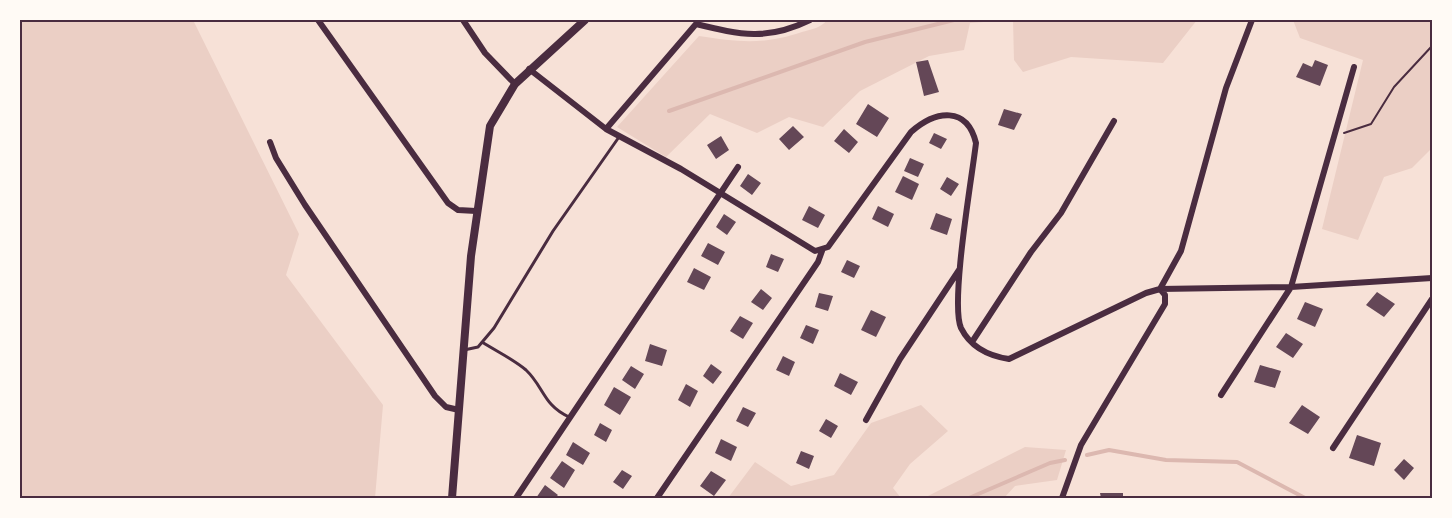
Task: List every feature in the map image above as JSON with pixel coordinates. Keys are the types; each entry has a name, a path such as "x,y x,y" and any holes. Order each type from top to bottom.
{"street":[{"path":"318,20 448,203 458,210 476,211"},
{"path":"463,20 485,53 515,84"},
{"path":"452,498 476,211 490,126 515,84 585,20"},
{"path":"606,129 698,22 740,35 768,36 792,29 810,20"},
{"path":"1160,289 1181,251 1226,88 1252,20"},
{"path":"1221,395 1291,287 1354,68"},
{"path":"529,69 606,129 722,194 808,247 822,251 828,248 911,132 931,118 954,116 964,120 973,129 976,144 961,268 958,314 961,328 987,356 1009,359 1146,293 1160,289 1291,287 1432,278"},
{"path":"972,342 1031,252 1061,213 1114,121"},
{"path":"270,142 276,158 305,205 435,396 446,407 459,410"},
{"path":"516,498 738,167"},
{"path":"657,498 818,262 822,251"},
{"path":"866,420 900,359 961,268"},
{"path":"1062,498 1081,445 1165,304 1165,295 1160,289"},
{"path":"1333,448 1432,299"}],"lane":[{"path":"463,350 478,347 494,328 553,231 619,136"},
{"path":"482,342 526,371 556,412 571,418"}],"path":[{"path":"1334,136 1371,124 1394,87 1432,46"}],"shaded area":[{"path":"20,20 193,20 299,234 286,275 383,405 375,498 20,498"},
{"path":"827,20 1010,20 970,23 964,50 929,56 860,91 823,127 789,117 757,133 710,114 666,157 617,127 699,36 739,41 763,41 813,29"},
{"path":"1013,20 1197,20 1163,63 1071,57 1023,72 1014,60"},
{"path":"1293,20 1432,20 1432,148 1412,168 1384,177 1358,240 1322,229 1363,60 1300,38"},
{"path":"921,405 948,431 910,464 893,488 901,498 728,498 755,462 791,486 834,475 871,423"},
{"path":"1025,447 1066,450 1057,480 1015,486 1004,498 924,498"}],"building":[{"path":"928,60 939,92 924,96 916,62"},
{"path":"1315,60 1328,65 1320,86 1296,77 1303,63 1312,67"},
{"path":"868,104 889,118 877,137 856,124"},
{"path":"1004,109 1022,114 1014,130 998,125"},
{"path":"793,126 804,137 789,150 779,139"},
{"path":"844,129 858,142 849,153 834,141"},
{"path":"934,133 947,139 941,149 929,143"},
{"path":"721,136 729,150 716,159 707,145"},
{"path":"910,158 924,164 918,177 904,171"},
{"path":"748,174 761,183 752,195 740,186"},
{"path":"903,176 919,184 912,200 895,192"},
{"path":"947,177 959,184 951,196 940,189"},
{"path":"809,206 825,215 818,228 802,220"},
{"path":"878,206 894,214 888,227 872,219"},
{"path":"936,213 952,219 947,235 930,229"},
{"path":"724,214 736,222 727,235 716,227"},
{"path":"708,243 725,252 718,265 701,256"},
{"path":"771,254 784,259 778,272 766,267"},
{"path":"847,260 860,266 854,278 841,272"},
{"path":"694,268 711,277 704,290 687,282"},
{"path":"761,289 772,298 763,310 751,302"},
{"path":"1377,292 1395,304 1384,317 1366,305"},
{"path":"819,293 833,296 828,311 815,307"},
{"path":"1305,302 1323,309 1315,327 1297,319"},
{"path":"871,310 886,317 876,337 861,330"},
{"path":"740,316 753,323 743,339 730,331"},
{"path":"806,325 819,330 813,344 800,338"},
{"path":"1286,333 1303,344 1293,358 1276,347"},
{"path":"650,344 667,350 662,366 645,361"},
{"path":"783,356 795,362 789,376 776,370"},
{"path":"711,364 722,372 713,384 703,376"},
{"path":"1260,365 1281,371 1275,388 1254,382"},
{"path":"631,366 644,374 635,389 622,380"},
{"path":"840,373 858,382 851,395 834,386"},
{"path":"686,384 698,391 690,407 678,400"},
{"path":"614,387 631,397 620,415 604,405"},
{"path":"1302,405 1320,417 1308,434 1289,423"},
{"path":"743,407 756,413 748,427 736,421"},
{"path":"826,419 838,426 831,438 819,431"},
{"path":"600,423 612,430 606,442 594,435"},
{"path":"1357,435 1381,443 1374,466 1349,458"},
{"path":"721,439 737,447 731,461 715,453"},
{"path":"573,442 590,453 583,465 566,455"},
{"path":"801,451 814,456 809,469 796,463"},
{"path":"1404,459 1414,468 1404,480 1394,470"},
{"path":"562,461 575,470 564,488 550,478"},
{"path":"622,470 632,476 623,489 613,482"},
{"path":"711,471 726,480 714,496 700,486"},
{"path":"545,485 558,495 555,498 536,498"},
{"path":"1100,493 1123,493 1123,498 1101,498"}],"waterway":[{"path":"669,111 865,42 954,20"},
{"path":"1087,455 1109,450 1166,460 1237,462 1305,498"},
{"path":"969,498 1050,463 1065,460"}]}
